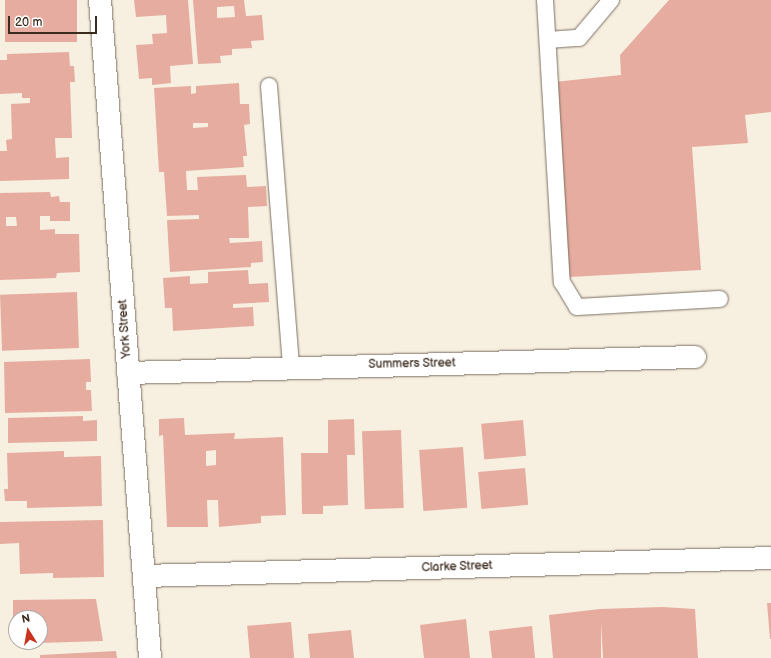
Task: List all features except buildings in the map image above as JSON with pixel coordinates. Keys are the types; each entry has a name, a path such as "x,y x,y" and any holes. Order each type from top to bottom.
{"street":[{"name":"York Street","path":"100,0 150,658"},
{"name":"Summers Street","path":"128,372 695,357"},
{"name":"Clarke Street","path":"144,576 771,558"}],"lane":[{"path":"546,0 562,282 577,307 720,299"},
{"path":"548,40 579,38 611,0"},
{"path":"269,86 291,367"}]}
